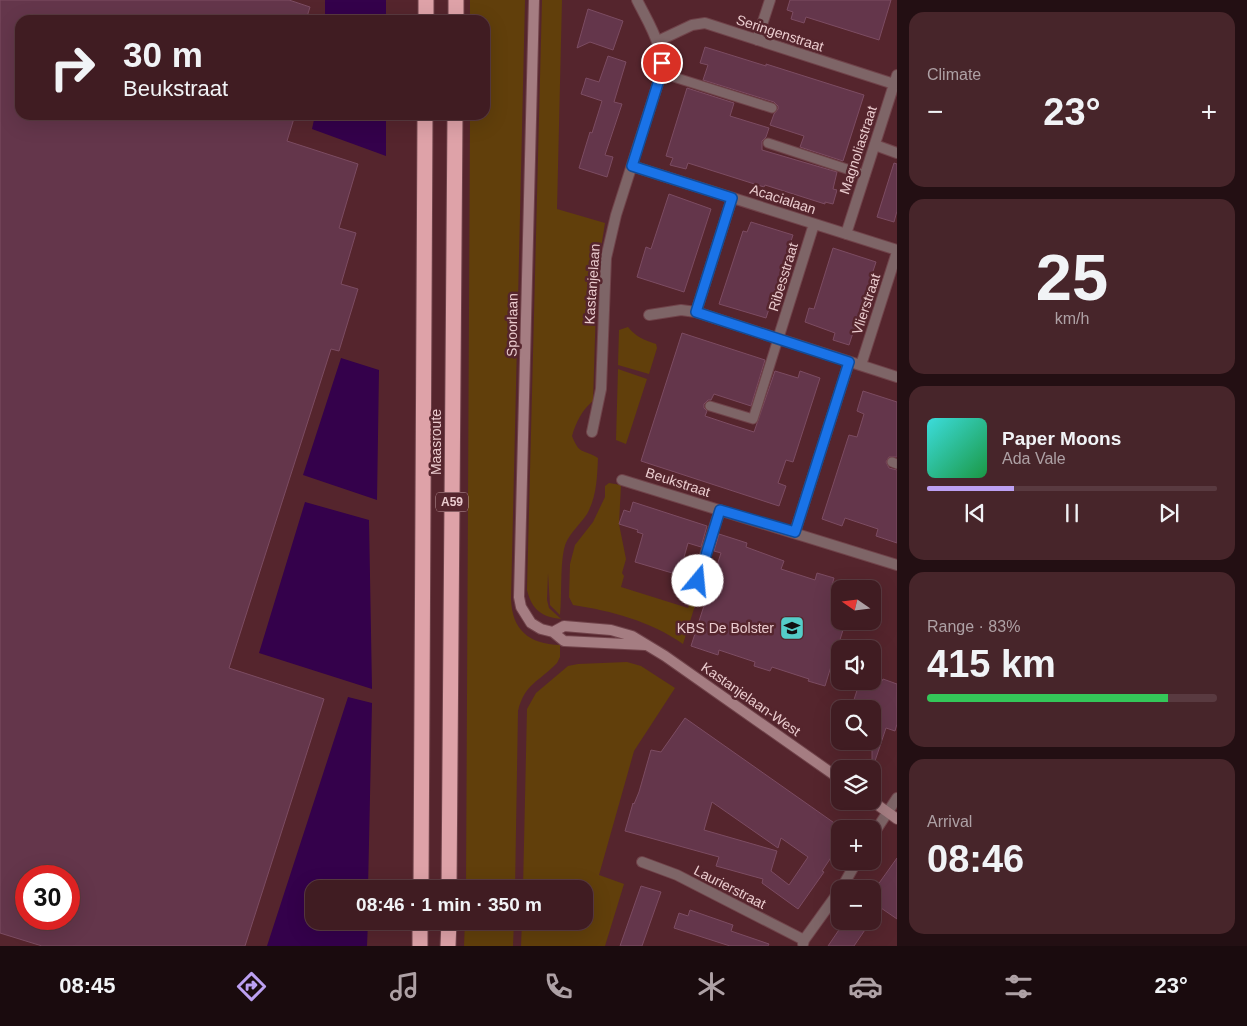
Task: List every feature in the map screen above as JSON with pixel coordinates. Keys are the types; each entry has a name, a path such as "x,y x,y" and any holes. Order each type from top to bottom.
{"highway":[{"path":"426,0 426,15"},
{"path":"456,0 456,15"},
{"name":"Maasroute","path":"421,880 425,120"},
{"name":"Maasroute","path":"449,880 455,120"},
{"path":"420,930 420,946"},
{"path":"448,946 449,930"}],"main road":[{"name":"Spoorlaan","path":"534,0 519,597 521,607 531,623 541,629 553,632"},
{"name":"Kastanjelaan-West","path":"645,645 564,641 553,632 564,626 611,630 632,636 665,656 831,773"},
{"path":"881,808 897,820"}],"street":[{"name":"Kastanjelaan","path":"592,432 601,389 606,258 616,215 661,73 661,56 658,41 638,0"},
{"path":"757,40 770,0"},
{"name":"Seringenstraat","path":"658,41 698,23 705,23 896,80"},
{"name":"Magnoliastraat","path":"846,234 896,80"},
{"path":"875,146 897,152"},
{"name":"Acacialaan","path":"632,166 897,251"},
{"path":"696,312 732,198"},
{"name":"Ribesstraat","path":"778,339 814,224"},
{"name":"Vlierstraat","path":"861,365 897,251"},
{"path":"649,315 681,310 696,312 897,377"},
{"path":"795,532 849,362"},
{"name":"Beukstraat","path":"622,480 897,565"},
{"path":"694,588 720,510"},
{"path":"881,823 897,798"},
{"name":"Laurierstraat","path":"642,862 677,875 803,943"},
{"path":"803,943 831,902"}],"lane":[{"path":"661,73 772,108"},
{"path":"768,143 865,175"},
{"path":"710,406 753,419 778,339"}],"shaded area":[{"path":"325,0 386,0 386,15 325,15"},
{"path":"470,0 525,0 512,610 519,627 524,633 539,642 560,645 560,657 557,663 533,684 525,694 518,711 515,880 466,880 470,120 490,120 490,15 470,15"},
{"path":"542,0 562,0 557,209 605,223 597,273 593,401 580,417 572,436 582,451 598,458 597,479 595,493 587,514 570,535 564,549 560,615 550,605 548,573 547,600 549,608 561,619 548,616 539,611 532,603 527,590"},
{"path":"314,120 386,120 386,156 312,129"},
{"path":"628,327 641,338 656,344 657,348 649,374 618,365 619,330"},
{"path":"341,358 379,370 377,500 303,475"},
{"path":"618,369 647,379 626,444 616,440"},
{"path":"609,483 621,485 619,524 626,559 621,587 688,608 692,597 697,599 683,644 657,629 630,618 602,610 573,605 569,597 570,564 575,545 593,522 605,497 605,486"},
{"path":"305,502 369,520 372,689 259,653"},
{"path":"627,662 641,666 675,688 634,751 599,875 624,884 605,946 521,946 522,930 593,930 593,880 523,880 527,709 536,693 568,666"},
{"path":"348,697 372,703 368,880 305,880 305,930 368,930 367,946 267,946"},
{"path":"465,930 514,930 513,946 464,946"}],"building":[{"path":"0,0 289,0 310,7 308,15 15,15 15,120 293,120 287,141 358,164 339,228 356,233 341,284 358,289 339,351 331,349 229,668 324,699 245,946 42,946 0,933"},
{"path":"790,0 891,0 879,40 806,17 804,23 791,19 793,12 787,10"},
{"path":"588,9 623,21 613,50 590,42 577,48"},
{"path":"705,47 864,95 843,161 800,147 804,136 770,125 778,109 774,102 703,80 708,65 700,63"},
{"path":"608,56 626,62 614,102 622,104 605,155 613,157 607,177 579,168 602,101 581,94 586,78 599,82"},
{"path":"687,88 734,103 730,116 769,128 766,137 762,141 762,150 837,172 833,189 837,190 833,204 825,202 825,204 765,185 764,187 688,163 686,169 670,165 673,158 666,156"},
{"path":"894,163 897,164 897,211 894,222 877,217"},
{"path":"669,194 711,209 684,292 637,277 646,247 651,249"},
{"path":"751,222 793,235 766,318 719,304 743,231 747,232"},
{"path":"833,248 876,262 849,345 833,340 835,333 805,322 809,308 814,309"},
{"path":"682,333 765,360 751,406 714,394 711,400 704,404 704,408 707,411 705,416 729,424 754,432 775,371 798,378 800,371 820,378 793,462 786,460 778,483 786,486 779,506 641,461"},
{"path":"863,391 897,402 897,457 889,457 886,462 889,468 897,470 897,543 876,536 878,529 845,518 842,526 822,519 849,435 857,437 864,414 857,411"},
{"path":"633,502 707,526 701,547 688,543 679,575 635,562 643,534 637,532 638,530 619,524 624,510 630,512"},
{"path":"719,534 747,543 746,547 784,561 781,569 815,580 817,573 834,578 831,580 831,630 843,630 840,640 831,640 831,666 825,686 772,667 770,671 754,666 755,662 719,650 718,655 691,646 721,553 714,551"},
{"path":"883,679 897,684 897,724 895,731 886,728 881,743 881,700 854,700 857,690 881,690"},
{"path":"685,718 831,821 831,858 822,871 824,872 798,909 762,883 763,879 716,866 719,857 625,831 651,750 661,752","holes":["712,802 778,848 781,838 808,857 789,885 771,871 777,851 704,830"]},
{"path":"872,750 879,750 875,760 872,760"},
{"path":"897,858 897,919 881,908 881,880"},
{"path":"641,886 661,892 642,946 620,946"},
{"path":"690,910 733,925 731,931 769,944 768,946 730,946 674,928 679,913 688,916"},
{"path":"839,930 865,930 854,946 828,946"}],"place":[{"name":"KBS De Bolster","path":"792,628"}],"route":[{"path":"662,63 659,80 632,166 732,198 696,312 849,362 795,532 720,510 698,581"}]}
